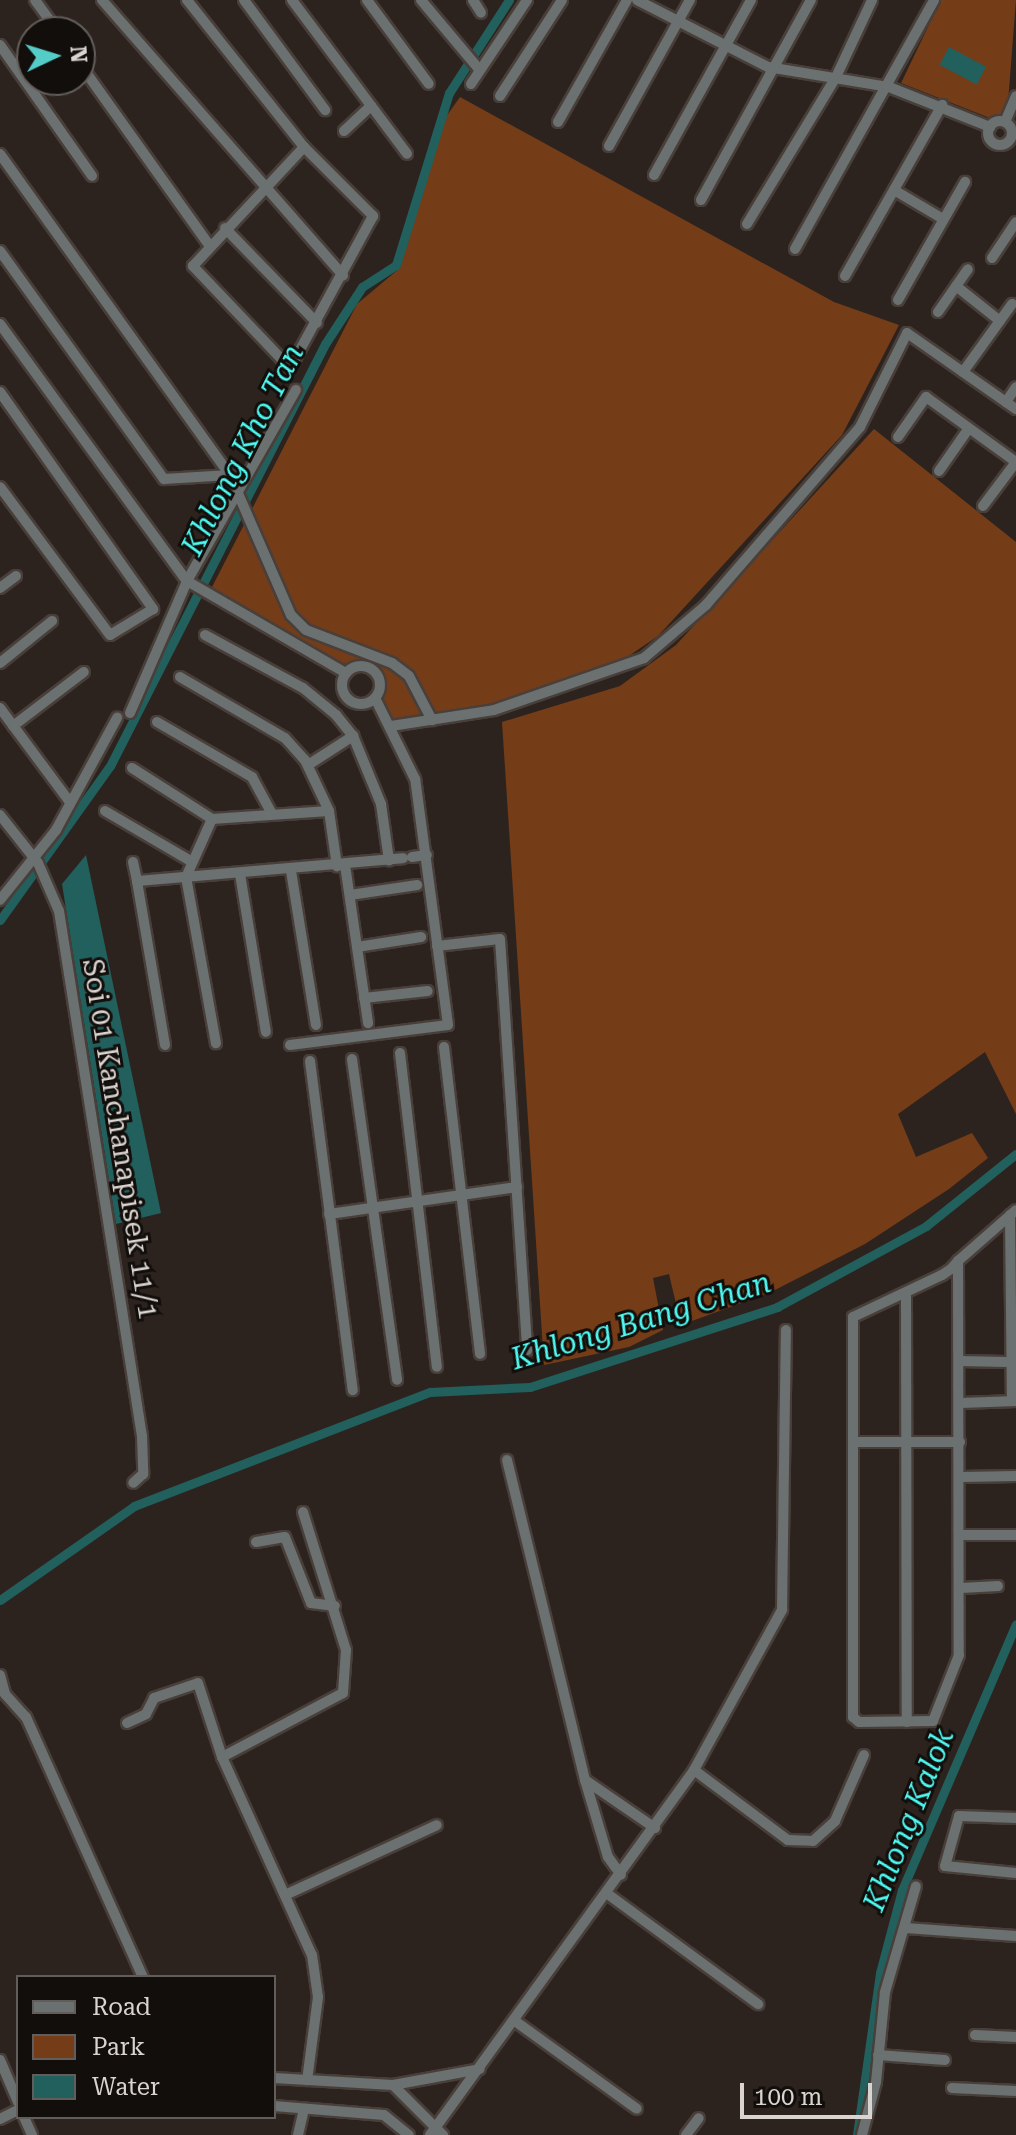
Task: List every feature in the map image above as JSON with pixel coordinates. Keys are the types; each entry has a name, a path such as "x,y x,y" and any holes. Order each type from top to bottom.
{"street":[{"path":"102,0 262,190 343,275"},
{"path":"187,0 304,147 373,216 290,368 195,270 209,245 304,147"},
{"path":"244,0 325,110"},
{"path":"292,0 407,154"},
{"path":"367,0 429,84"},
{"path":"421,0 460,54 479,69"},
{"path":"473,0 481,13"},
{"path":"471,84 527,0"},
{"path":"500,96 562,0"},
{"path":"558,122 627,0"},
{"path":"637,0 774,69 889,87 942,105 990,127 1005,122 1016,96"},
{"path":"609,146 690,0"},
{"path":"654,175 751,0"},
{"path":"701,200 811,0"},
{"path":"747,224 836,77 872,0"},
{"path":"795,249 889,87 934,0"},
{"path":"0,45 92,176"},
{"path":"96,86 209,245"},
{"path":"845,276 942,105"},
{"path":"344,131 371,106"},
{"path":"990,127 993,143 1012,146 1012,131 1005,122"},
{"path":"2,161 230,475 291,615 306,630 392,663 416,687 432,720"},
{"path":"898,300 965,182"},
{"path":"894,190 943,219"},
{"path":"992,258 1016,222"},
{"path":"225,228 317,323"},
{"path":"0,251 164,479 230,475"},
{"path":"938,312 968,269"},
{"path":"956,286 1000,321"},
{"path":"963,372 1012,304"},
{"path":"0,324 189,582 346,673"},
{"path":"391,726 432,720 575,688 639,662 706,605 860,427 907,333 1016,409"},
{"path":"1006,402 1016,387"},
{"path":"130,713 189,582 239,498 296,390"},
{"path":"0,392 153,609 110,635 0,487"},
{"path":"898,437 926,397 1016,462 983,506"},
{"path":"939,471 969,428"},
{"path":"0,588 16,576"},
{"path":"0,663 52,621"},
{"path":"205,635 303,688 353,736 381,804 389,860"},
{"path":"290,1045 448,1025 415,779 375,698 374,670 364,665 346,673"},
{"path":"13,726 84,672"},
{"path":"346,673 343,689 352,702 375,698"},
{"path":"180,677 285,738 308,765 329,811 350,895 368,1023"},
{"path":"0,708 69,801"},
{"path":"0,900 36,861 117,718"},
{"path":"157,722 252,777 272,814"},
{"path":"308,765 353,736"},
{"path":"132,768 212,819 329,811"},
{"path":"105,811 189,860"},
{"name":"Soi 01 Kanchanapisek 11/1","path":"0,815 44,875 64,940 134,1375 144,1462 133,1483"},
{"path":"212,819 189,860 186,877 216,1043"},
{"path":"137,881 291,871 427,855"},
{"path":"133,862 165,1045"},
{"path":"291,871 316,1025"},
{"path":"240,874 266,1032"},
{"path":"350,895 417,885"},
{"path":"357,947 421,937"},
{"path":"437,946 500,939 527,1350"},
{"path":"364,998 428,991"},
{"path":"444,1047 480,1354"},
{"path":"400,1053 437,1367"},
{"path":"352,1059 397,1380"},
{"path":"310,1061 353,1390"},
{"path":"329,1214 517,1187"},
{"path":"958,1261 961,1588 953,1674 933,1721 853,1717 853,1317 906,1293 958,1261 1013,1213"},
{"path":"961,1403 1014,1401 1013,1213"},
{"path":"906,1293 907,1722"},
{"path":"393,2085 436,2133 609,1895 694,1770 782,1610 786,1330"},
{"path":"960,1361 1006,1362"},
{"path":"853,1442 960,1442"},
{"path":"507,1460 585,1780 608,1857 621,1875"},
{"path":"962,1477 1016,1476"},
{"path":"222,1757 343,1693 346,1650 335,1606 303,1512"},
{"path":"961,1535 1016,1535"},
{"path":"256,1542 285,1537 311,1603 335,1606"},
{"path":"961,1588 998,1586"},
{"path":"0,1675 5,1694 26,1717 142,1975"},
{"path":"127,1723 146,1714 154,1698 198,1683 222,1757 285,1895 317,1978 307,2080"},
{"path":"694,1770 788,1840 813,1841 835,1821 864,1755"},
{"path":"585,1780 655,1828"},
{"path":"1016,1818 959,1816 945,1866 1016,1873"},
{"path":"285,1895 437,1825"},
{"path":"862,2135 878,2055 881,2013 916,1886"},
{"path":"609,1895 758,2004"},
{"path":"906,1928 1016,1936"},
{"path":"515,2021 637,2109"},
{"path":"975,2035 1016,2037"},
{"path":"878,2055 945,2060"},
{"path":"0,2060 9,2082"},
{"path":"276,2078 393,2085 480,2069"},
{"path":"952,2088 1016,2091"},
{"path":"276,2106 384,2115 409,2135"},
{"path":"298,2135 304,2109"},
{"path":"686,2135 699,2118"}],"green space":[{"path":"941,0 1016,0 1007,115 995,120 901,83"},
{"path":"460,97 834,302 899,325 842,435 658,636 614,666 572,682 487,706 389,719 382,703 385,684 370,662 345,664 210,591 357,304 400,268 443,121"},
{"path":"874,429 1016,542 1016,1114 985,1052 898,1114 916,1157 972,1133 988,1158 949,1189 865,1244 769,1293 681,1325 669,1274 653,1278 663,1330 629,1347 544,1365 502,722 620,686 676,645"}],"water":[{"path":"949,47 986,67 977,84 940,65"},
{"path":"86,855 161,1213 116,1224 62,884"}],"waterway":[{"name":"Khlong Kho Tan","path":"0,920 110,766 325,344 362,287 396,265 449,93 509,0"},
{"name":"Khlong Bang Chan","path":"0,1600 134,1506 430,1392 530,1387 777,1307 926,1226 1016,1154"},
{"name":"Khlong Kalok","path":"857,2135 880,1973 902,1890 1016,1624"}]}
